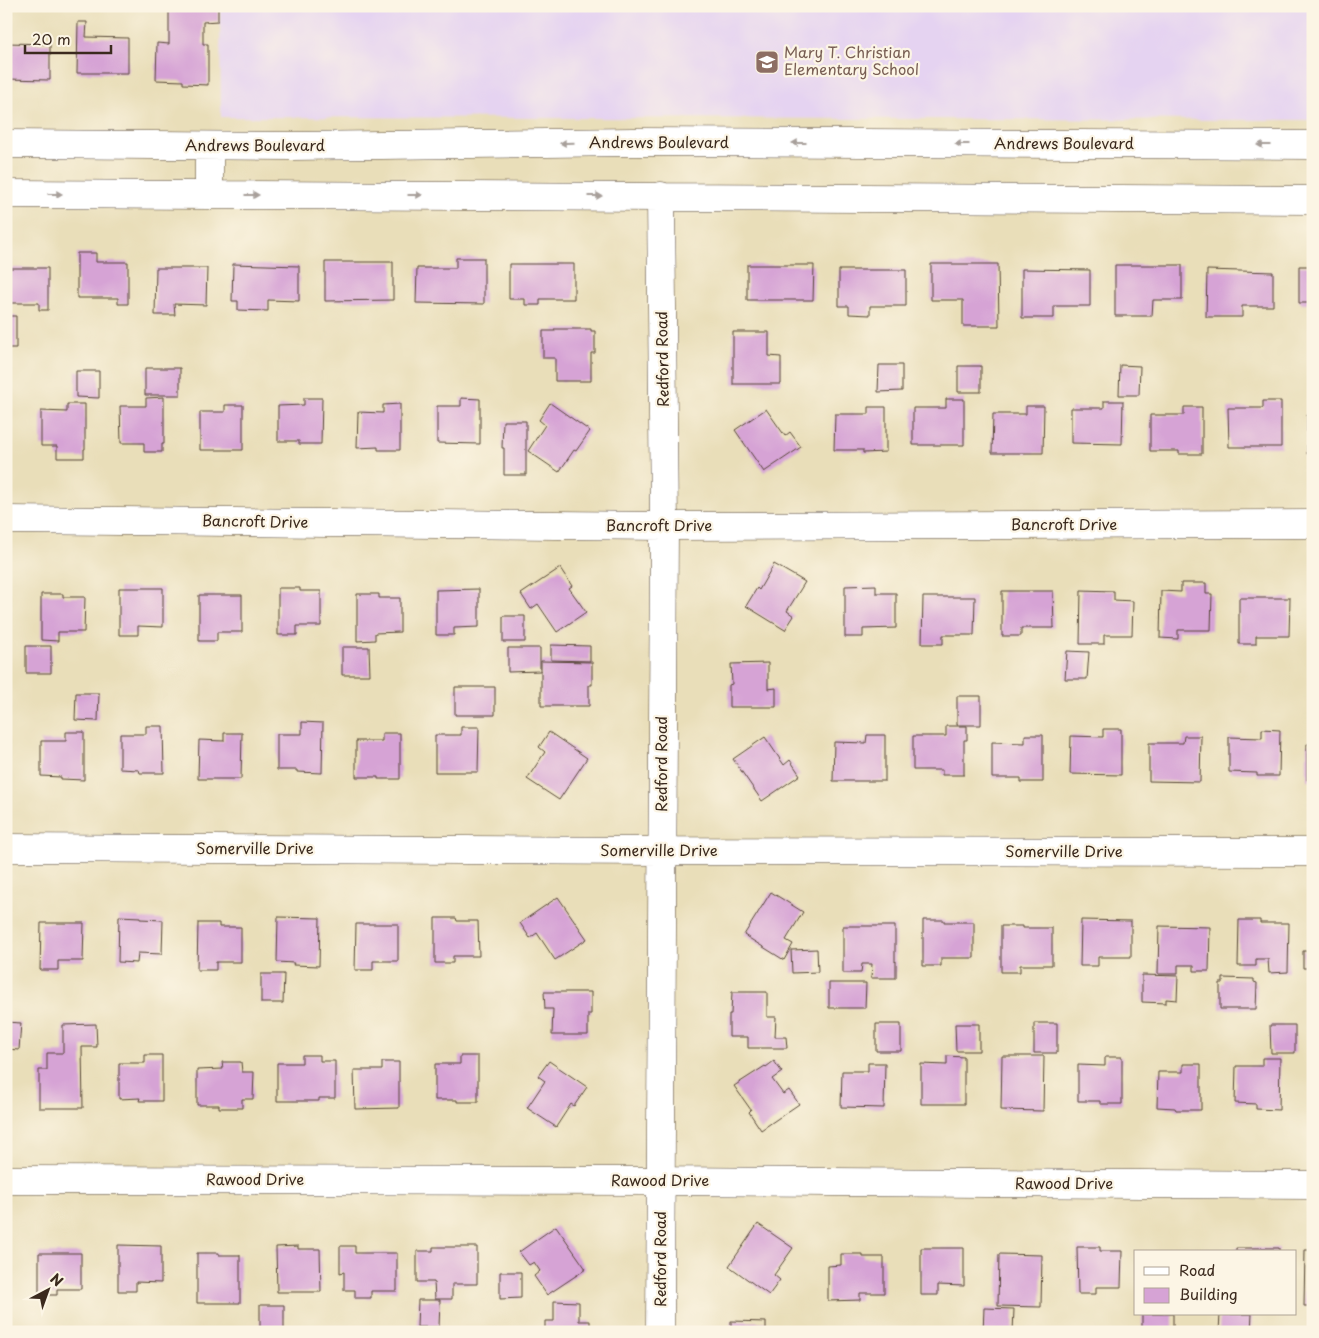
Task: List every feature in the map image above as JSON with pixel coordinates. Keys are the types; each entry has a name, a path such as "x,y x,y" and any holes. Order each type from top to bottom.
{"street":[{"name":"Andrews Boulevard","path":"6,144 292,146 634,142 1313,145"},
{"path":"209,146 210,195"},
{"path":"6,194 1313,200"},
{"name":"Redford Road","path":"660,1332 664,526 661,196"},
{"name":"Bancroft Drive","path":"6,520 664,526 1313,524"},
{"name":"Somerville Drive","path":"6,848 1313,852"},
{"name":"Rawood Drive","path":"6,1180 661,1181 1313,1185"}],"shaded area":[{"name":"Mary T. Christian Elementary School","path":"220,6 1313,6 1313,120 221,117"}],"building":[{"path":"169,6 218,6 218,21 203,22 203,44 208,44 208,85 183,84 183,81 156,80 157,43 169,44"},
{"path":"78,22 87,22 86,37 128,38 128,73 77,73"},
{"path":"6,43 50,44 50,80 6,79"},
{"path":"77,253 96,253 96,262 128,262 128,304 118,304 118,298 77,298"},
{"path":"456,258 484,258 484,304 416,303 417,268 456,268"},
{"path":"325,262 393,262 393,300 325,301"},
{"path":"233,264 299,266 299,301 268,300 268,311 238,310 238,301 232,301"},
{"path":"509,264 574,264 574,299 540,299 540,305 525,305 525,299 509,299"},
{"path":"931,264 998,264 999,326 963,326 963,300 931,300"},
{"path":"747,265 814,265 813,300 747,300"},
{"path":"1115,265 1182,265 1182,300 1153,300 1152,316 1115,316"},
{"path":"1299,266 1313,266 1313,303 1299,303"},
{"path":"6,268 48,268 48,310 39,310 39,303 6,303"},
{"path":"156,268 207,268 206,305 174,304 175,315 155,315"},
{"path":"1022,269 1090,270 1090,306 1054,306 1054,318 1022,318"},
{"path":"839,270 906,270 906,306 870,306 870,315 849,314 849,306 839,306"},
{"path":"1207,270 1273,272 1273,306 1242,306 1242,317 1206,317"},
{"path":"6,316 16,316 16,348 6,348"},
{"path":"554,329 591,329 591,331 595,331 595,353 591,353 591,381 555,381 555,358 543,358 543,331 555,331"},
{"path":"733,332 769,332 769,356 781,357 781,384 733,384"},
{"path":"879,365 902,365 902,391 878,392"},
{"path":"1120,365 1140,366 1139,395 1119,395"},
{"path":"958,366 981,366 981,392 958,392"},
{"path":"145,368 180,368 180,395 145,395"},
{"path":"76,371 99,371 99,398 76,397"},
{"path":"164,397 164,444 162,444 162,452 144,452 144,443 121,443 120,406 146,406 146,398"},
{"path":"304,398 322,398 321,444 299,444 299,441 278,441 278,406 304,405"},
{"path":"461,398 480,399 480,444 437,443 437,406 461,406"},
{"path":"946,399 964,399 964,445 913,445 913,408 946,408"},
{"path":"1104,401 1123,401 1122,444 1071,443 1071,408 1104,408"},
{"path":"1263,401 1281,401 1281,447 1229,447 1228,408 1263,408"},
{"path":"550,403 590,431 559,472 528,451 545,425 539,420"},
{"path":"67,404 85,404 84,458 57,458 57,446 41,446 41,411 67,412"},
{"path":"400,404 400,450 378,450 378,447 357,448 358,412 383,413 383,405"},
{"path":"225,405 243,405 243,450 200,450 200,412 225,412"},
{"path":"1026,406 1044,406 1043,453 992,453 993,414 1026,414"},
{"path":"869,407 886,407 886,452 863,453 863,450 834,450 835,414 869,414"},
{"path":"1184,407 1202,407 1202,454 1179,454 1179,451 1150,451 1150,415 1184,415"},
{"path":"766,409 785,436 790,432 801,447 764,472 735,430"},
{"path":"1307,415 1313,415 1313,454 1307,454"},
{"path":"503,421 526,421 526,475 504,475"},
{"path":"774,564 805,582 787,611 794,616 785,630 746,606 757,588 759,590"},
{"path":"560,568 572,586 569,588 586,612 557,632 538,604 531,609 521,594"},
{"path":"1181,583 1206,583 1206,594 1212,594 1211,630 1178,630 1178,639 1160,638 1161,591 1181,592"},
{"path":"876,585 876,593 896,593 896,628 863,629 863,637 845,637 845,586"},
{"path":"119,588 163,588 163,627 138,626 138,635 119,635"},
{"path":"278,588 300,588 300,591 321,591 321,626 297,626 297,635 278,635"},
{"path":"479,589 479,627 454,628 454,635 436,635 436,590"},
{"path":"1081,590 1114,591 1114,600 1133,601 1132,635 1104,635 1104,644 1080,644"},
{"path":"1002,591 1053,591 1054,628 1021,628 1021,636 1002,636"},
{"path":"41,594 85,597 84,632 58,632 58,641 41,640"},
{"path":"357,594 379,594 379,598 400,598 400,632 375,633 375,640 357,641"},
{"path":"199,595 242,595 242,632 217,632 217,641 199,641"},
{"path":"923,597 975,597 974,635 943,635 943,644 922,644"},
{"path":"1239,598 1290,598 1289,636 1256,636 1256,644 1239,644"},
{"path":"503,616 525,616 525,642 503,642"},
{"path":"551,645 590,646 590,661 551,660"},
{"path":"26,646 51,646 51,673 26,673"},
{"path":"342,647 369,647 370,675 342,675"},
{"path":"508,648 540,648 540,671 508,672"},
{"path":"1067,651 1089,652 1087,679 1065,679"},
{"path":"541,661 592,662 592,685 589,685 589,706 541,706"},
{"path":"768,663 768,689 776,688 776,707 729,707 729,685 732,684 731,664"},
{"path":"455,687 495,687 495,715 455,715"},
{"path":"76,693 99,693 98,721 75,720"},
{"path":"957,696 981,696 981,725 957,725"},
{"path":"302,722 323,723 322,773 277,770 277,734 302,734"},
{"path":"146,726 163,726 164,773 140,773 139,770 120,769 120,734 146,734"},
{"path":"946,726 967,726 967,740 964,740 964,775 942,775 942,770 913,770 913,736 946,736"},
{"path":"461,727 479,727 478,772 435,772 435,735 461,735"},
{"path":"1103,729 1121,729 1121,775 1070,774 1071,736 1103,737"},
{"path":"1262,729 1280,730 1279,776 1257,776 1257,773 1229,772 1229,737 1262,738"},
{"path":"66,732 84,732 84,780 41,776 41,741 66,741"},
{"path":"549,732 587,758 559,800 527,779 545,752 539,747"},
{"path":"224,733 242,733 241,779 198,779 199,740 224,741"},
{"path":"382,733 400,733 400,779 356,777 356,741 382,741"},
{"path":"867,735 885,735 885,781 833,781 834,742 866,743"},
{"path":"1025,735 1043,735 1043,782 1021,782 1021,778 992,778 992,742 1025,743"},
{"path":"1184,736 1201,736 1200,782 1149,781 1149,743 1183,743"},
{"path":"765,737 784,765 790,760 800,775 762,801 733,759"},
{"path":"1307,744 1313,744 1313,780 1307,780"},
{"path":"771,892 803,912 786,940 793,944 784,960 744,935"},
{"path":"558,897 587,939 555,960 537,933 530,938 520,923"},
{"path":"119,916 163,920 162,954 138,953 137,963 118,962"},
{"path":"278,917 320,918 319,966 277,962"},
{"path":"435,918 478,921 479,956 453,956 453,963 435,963"},
{"path":"923,920 974,922 974,958 941,958 941,966 923,966"},
{"path":"1081,920 1131,921 1131,957 1098,957 1098,966 1080,966"},
{"path":"1239,920 1260,920 1260,923 1289,923 1288,972 1269,973 1268,959 1256,959 1256,966 1238,966"},
{"path":"41,923 84,923 83,961 58,961 58,970 40,970"},
{"path":"198,923 219,923 219,927 241,927 241,962 216,962 216,970 197,970"},
{"path":"356,924 398,924 398,961 373,961 373,970 355,970"},
{"path":"843,926 895,926 896,978 871,978 872,964 862,964 861,973 843,973"},
{"path":"1001,926 1052,928 1052,965 1020,965 1020,972 1001,972"},
{"path":"1159,926 1210,927 1209,971 1194,971 1194,965 1178,965 1178,974 1158,974"},
{"path":"817,949 818,972 792,973 791,950"},
{"path":"1303,951 1313,951 1313,968 1303,968"},
{"path":"261,974 284,974 283,1003 261,1003"},
{"path":"1142,975 1178,976 1177,1000 1166,999 1166,1003 1142,1002"},
{"path":"1223,978 1254,979 1254,982 1257,983 1256,1009 1220,1009 1220,983 1223,983"},
{"path":"829,983 866,983 865,1008 829,1008"},
{"path":"544,992 591,992 591,1014 588,1014 588,1035 552,1035 553,1009 545,1009"},
{"path":"732,992 767,992 767,1017 776,1017 775,1037 786,1037 787,1048 748,1048 748,1037 729,1037 729,1014 731,1014"},
{"path":"6,1022 21,1023 19,1050 6,1049"},
{"path":"1034,1023 1057,1023 1057,1053 1034,1053"},
{"path":"96,1024 97,1047 82,1047 83,1108 39,1108 39,1070 47,1070 47,1053 63,1053 63,1025"},
{"path":"876,1024 901,1024 901,1051 876,1051"},
{"path":"955,1024 979,1024 979,1051 956,1051"},
{"path":"1270,1025 1295,1025 1295,1053 1271,1053"},
{"path":"145,1055 162,1055 162,1101 139,1101 140,1098 119,1099 119,1063 145,1063"},
{"path":"302,1055 320,1055 320,1061 335,1061 335,1098 319,1098 319,1101 277,1101 277,1063 302,1063"},
{"path":"460,1056 478,1056 478,1102 435,1100 435,1064 460,1064"},
{"path":"947,1056 964,1057 964,1104 921,1104 921,1064 947,1065"},
{"path":"1002,1056 1044,1056 1043,1111 1001,1110"},
{"path":"1105,1057 1122,1057 1122,1104 1078,1101 1078,1065 1105,1066"},
{"path":"1262,1058 1280,1058 1279,1110 1256,1109 1256,1104 1235,1103 1236,1066 1262,1066"},
{"path":"549,1061 587,1087 574,1106 571,1104 556,1127 527,1108 545,1081 538,1076"},
{"path":"774,1061 782,1072 772,1079 783,1094 789,1090 799,1104 761,1130 749,1112 751,1110 734,1086"},
{"path":"222,1062 241,1062 242,1072 254,1072 253,1099 242,1099 242,1108 219,1108 219,1105 197,1105 197,1070 223,1069"},
{"path":"382,1062 399,1062 399,1108 355,1109 354,1070 382,1070"},
{"path":"868,1063 885,1063 884,1108 841,1107 842,1071 868,1071"},
{"path":"1183,1064 1201,1064 1201,1110 1176,1110 1175,1108 1157,1107 1158,1072 1183,1072"},
{"path":"758,1224 793,1248 774,1275 780,1280 769,1295 729,1266"},
{"path":"556,1226 586,1269 547,1295 534,1276 540,1271 534,1262 529,1265 519,1252"},
{"path":"118,1245 161,1246 161,1283 136,1282 136,1291 118,1291"},
{"path":"298,1246 298,1249 320,1249 321,1292 277,1292 276,1247"},
{"path":"340,1246 355,1246 355,1253 397,1253 397,1291 371,1291 371,1298 355,1298 355,1290 344,1290 344,1272 340,1273"},
{"path":"433,1247 477,1247 477,1284 452,1284 452,1299 435,1299 434,1282 417,1282 417,1251 433,1251"},
{"path":"1077,1247 1100,1247 1100,1251 1122,1251 1121,1287 1096,1287 1096,1294 1078,1294"},
{"path":"921,1248 964,1248 964,1286 938,1285 938,1295 921,1295"},
{"path":"1236,1248 1279,1248 1279,1250 1236,1250"},
{"path":"1305,1250 1313,1250 1313,1306 1304,1306"},
{"path":"39,1253 81,1253 81,1289 57,1289 57,1295 39,1295"},
{"path":"197,1253 240,1255 240,1303 197,1303"},
{"path":"841,1254 863,1254 863,1257 884,1257 884,1293 860,1293 860,1300 828,1301 828,1266 841,1265"},
{"path":"999,1254 1042,1255 1041,1307 998,1306"},
{"path":"500,1272 521,1272 521,1298 500,1299"},
{"path":"418,1300 440,1300 439,1327 417,1327"},
{"path":"554,1301 579,1302 579,1321 590,1321 590,1332 545,1332 545,1321 554,1321"},
{"path":"260,1305 284,1305 284,1332 260,1332"},
{"path":"984,1308 1014,1309 1013,1332 983,1332"},
{"path":"1142,1316 1173,1316 1173,1332 1142,1332"},
{"path":"1220,1316 1252,1316 1251,1332 1219,1332"},
{"path":"731,1321 766,1322 766,1332 731,1332"}],"place":[{"name":"Mary T. Christian Elementary School","path":"767,62"}]}
